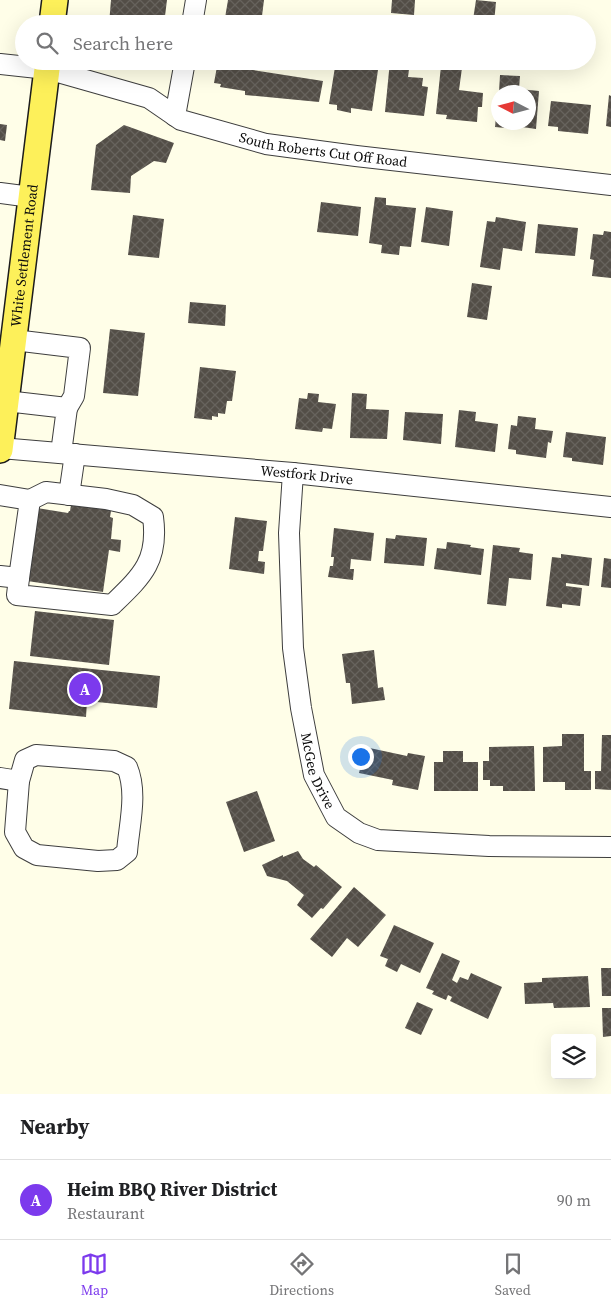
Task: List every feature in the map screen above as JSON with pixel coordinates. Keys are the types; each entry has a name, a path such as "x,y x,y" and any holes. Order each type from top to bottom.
{"main road":[{"path":"53,15 55,0"},
{"name":"White Settlement Road","path":"0,449 6,402 10,328 31,197 46,70"}],"street":[{"path":"194,15 196,0"},
{"name":"South Roberts Cut Off Road","path":"0,64 15,64"},
{"name":"South Roberts Cut Off Road","path":"62,70 149,98 181,120 266,144 611,185"},
{"path":"175,116 183,70"},
{"path":"0,193 31,197"},
{"path":"10,328 80,348 74,396 67,408 69,495"},
{"path":"6,402 67,408"},
{"name":"Westfork Drive","path":"0,449 293,473 611,507"},
{"name":"McGee Drive","path":"293,473 289,533 295,665 314,775 336,817 359,833 378,840 489,846 611,847"},
{"path":"0,495 30,500 46,492 106,499 133,505 154,517 156,535 152,556 135,582 112,605 17,595 10,577 30,500"},
{"path":"36,755 114,761 127,767 132,779 132,795 126,852 117,860 98,861 37,855 24,848 15,832 10,780 25,760 36,755"}],"building":[{"path":"111,0 167,0 165,15 110,15"},
{"path":"228,0 264,0 262,15 226,15"},
{"path":"392,0 415,0 414,15 391,13"},
{"path":"476,0 496,2 495,15 474,15"},
{"path":"216,70 253,70 323,81 319,102 245,95 245,91 220,87 221,84 214,83"},
{"path":"335,70 378,70 372,111 351,108 351,113 337,110 337,105 329,104"},
{"path":"389,70 409,70 408,77 423,78 422,86 428,87 424,116 385,112"},
{"path":"441,70 462,70 459,90 483,93 482,107 478,107 477,122 446,119 447,115 436,114"},
{"path":"500,75 520,76 519,85 499,85"},
{"path":"536,91 539,91 536,129"},
{"path":"609,95 611,96 611,127 606,126"},
{"path":"551,101 591,105 588,134 558,131 558,127 548,126"},
{"path":"0,124 7,125 5,141 0,140"},
{"path":"124,125 174,143 166,163 154,161 131,176 130,193 91,190 96,145"},
{"path":"375,197 386,198 386,205 416,208 411,247 400,246 399,255 381,253 382,245 369,243"},
{"path":"321,202 361,207 358,236 317,232"},
{"path":"426,207 453,211 449,246 421,242"},
{"path":"133,215 164,219 159,258 128,255"},
{"path":"496,217 526,222 522,251 503,248 500,270 480,267 487,221 495,222"},
{"path":"538,224 578,228 575,256 535,253"},
{"path":"604,231 611,232 611,278 592,276 594,260 590,259 593,234 603,235"},
{"path":"472,283 492,286 487,320 467,317"},
{"path":"190,302 226,305 225,326 188,323"},
{"path":"110,329 145,333 138,396 103,393"},
{"path":"200,367 236,371 232,401 227,401 225,414 218,413 218,417 212,416 212,420 194,418"},
{"path":"308,393 319,394 318,402 336,404 332,429 323,428 322,432 295,429 299,398 307,399"},
{"path":"352,393 367,394 366,409 389,410 387,439 350,438"},
{"path":"459,410 476,412 475,421 498,424 495,452 455,447"},
{"path":"405,412 443,414 441,444 403,440"},
{"path":"518,416 536,418 535,429 553,431 551,443 548,442 546,458 516,454 516,450 508,449 511,425 517,426"},
{"path":"566,432 606,437 603,465 572,461 572,458 563,457"},
{"path":"72,499 112,505 110,517 113,518 111,539 121,540 120,552 109,550 103,592 27,581 37,508 68,513"},
{"path":"235,517 267,521 263,551 259,551 258,561 265,562 264,574 229,569"},
{"path":"334,528 374,533 371,561 351,559 350,569 354,569 353,580 328,577 330,566 333,566 334,557 331,557"},
{"path":"396,535 427,538 424,566 384,563 386,538 395,539"},
{"path":"447,542 471,545 470,547 484,549 481,575 434,569 437,548 446,549"},
{"path":"493,545 520,548 519,552 533,554 531,580 509,578 506,606 487,604"},
{"path":"561,554 592,558 589,586 566,583 566,586 582,588 580,606 562,604 562,608 546,606 552,557 561,558"},
{"path":"604,558 611,559 611,588 601,587"},
{"path":"35,611 114,620 109,665 30,656"},
{"path":"374,650 378,688 383,687 385,700 352,704 350,683 346,683 342,654"},
{"path":"14,661 160,676 157,708 87,701 86,717 9,709"},
{"path":"562,734 584,734 584,771 591,771 591,790 565,790 565,782 543,782 543,747 562,746"},
{"path":"602,735 611,735 611,790 595,789 595,771 601,771"},
{"path":"534,746 535,791 503,791 503,786 490,786 490,780 483,780 483,761 489,761 489,747"},
{"path":"365,747 407,756 408,753 425,756 418,790 392,785 393,780 359,773"},
{"path":"443,751 463,751 463,762 478,762 478,791 434,791 434,762 443,762"},
{"path":"257,791 275,841 244,852 226,802"},
{"path":"298,851 303,859 314,867 316,865 342,887 323,909 321,908 312,918 297,905 304,895 287,881 267,876 262,865 283,855 283,857"},
{"path":"354,887 386,915 358,947 347,938 332,957 310,939"},
{"path":"394,925 434,943 420,973 401,964 397,972 385,966 388,959 380,956"},
{"path":"442,953 460,961 452,980 457,983 460,977 468,980 471,973 502,987 488,1019 450,1001 452,997 448,995 446,1000 432,994 434,991 426,988"},
{"path":"601,968 611,968 611,996 602,996"},
{"path":"588,976 590,1007 554,1008 553,1003 525,1004 524,983 542,982 542,978"},
{"path":"417,1002 433,1009 421,1035 405,1028"},
{"path":"602,1008 611,1008 611,1036 603,1037"}],"place":[{"name":"Heim BBQ River District","path":"85,689"}]}
